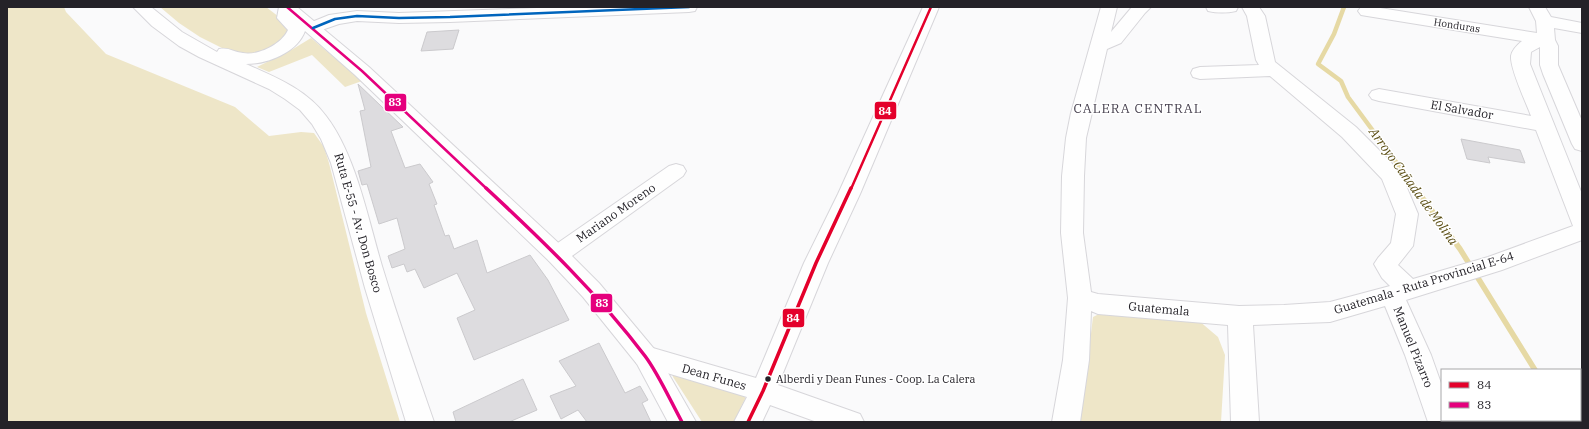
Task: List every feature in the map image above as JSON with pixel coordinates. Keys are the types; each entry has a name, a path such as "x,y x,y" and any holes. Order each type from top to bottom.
{"street":[{"name":"Ruta E-55 - Av. Don Bosco","path":"140,7 161,26 208,54 264,78 300,100 312,110 329,135 341,163 377,288 420,422"},
{"path":"154,7 162,14 161,26"},
{"path":"287,7 362,70 557,255 591,290 646,357 682,422"},
{"path":"282,48 294,37 296,29 286,18 287,7"},
{"path":"315,30 329,7"},
{"path":"376,7 432,17"},
{"path":"208,54 220,51 236,58 250,58 266,54 282,48 315,30 325,22 348,16 399,18 689,7"},
{"path":"748,422 763,391 816,263 849,194 932,7"},
{"path":"1066,422 1076,360 1080,298 1072,233 1073,176 1076,138 1081,113 1109,7"},
{"path":"1100,45 1115,39 1139,9 1143,7"},
{"path":"1214,7 1230,7"},
{"path":"1250,7 1256,16 1265,60 1274,70 1344,128 1382,165 1391,176 1407,214 1402,246 1386,264 1400,292"},
{"name":"Honduras","path":"1367,11 1543,24"},
{"path":"1543,24 1582,28"},
{"path":"1543,24 1582,34"},
{"path":"1543,24 1534,42 1521,50 1519,56 1582,222"},
{"path":"1543,24 1549,46 1552,74 1582,144"},
{"path":"1200,73 1274,70"},
{"name":"El Salvador","path":"1378,95 1545,124"},
{"name":"Mariano Moreno","path":"557,255 676,170"},
{"name":"Guatemala - Ruta Provincial E-64","path":"1239,316 1330,312 1494,264 1582,231"},
{"name":"Manuel Pizarro","path":"1400,292 1418,355 1441,419"},
{"name":"Guatemala","path":"1080,298 1098,304 1239,316"},
{"path":"1239,316 1242,336 1245,422"},
{"name":"Dean Funes","path":"646,357 763,391 850,422"}],"shaded area":[{"path":"7,7 64,7 66,12 106,54 235,107 269,136 301,132 314,133 324,147 329,163 366,313 400,422 7,422"},
{"path":"160,7 266,7 287,23 291,28 283,42 260,52 251,54 232,53 200,37 179,23"},
{"path":"311,38 362,81 345,87 312,55 269,72 257,67"},
{"path":"1103,312 1198,320 1218,337 1225,355 1221,422 1080,422 1093,317"},
{"path":"672,373 746,394 734,422 702,422 673,377"}],"building":[{"path":"459,30 453,49 421,51 427,32"},
{"path":"358,84 403,127 391,131 405,168 420,164 433,182 429,184 437,204 434,205 445,236 449,235 454,249 477,240 487,273 530,255 548,280 569,320 474,360 457,318 475,310 457,273 424,288 415,269 407,272 404,264 392,268 388,256 405,249 397,218 379,224 367,184 362,185 358,171 371,167 360,111 365,110"},
{"path":"1461,139 1520,150 1525,163 1488,157 1490,163 1467,159"},
{"path":"599,343 625,393 640,386 648,400 642,403 651,422 587,422 578,410 561,419 550,396 576,386 559,361"},
{"path":"523,379 537,410 509,422 456,422 453,412"}],"waterway":[{"name":"Arroyo Cañada de Molina","path":"1344,7 1334,34 1318,64 1341,81 1348,97 1416,189"},
{"name":"Arroyo Cañada de Molina","path":"1415,188 1460,249 1534,369"}],"transit line":[{"name":"83","path":"287,7 362,71 557,255 591,290 646,357 682,422"},
{"path":"313,28 335,19 357,16 399,18 450,17 689,7"},
{"name":"84","path":"748,422 763,391 816,263 849,194 931,7"}],"place":[{"name":"Alberdi y Dean Funes - Coop. La Calera","path":"768,379"}],"district":[{"name":"CALERA CENTRAL","path":"1138,108"}]}
